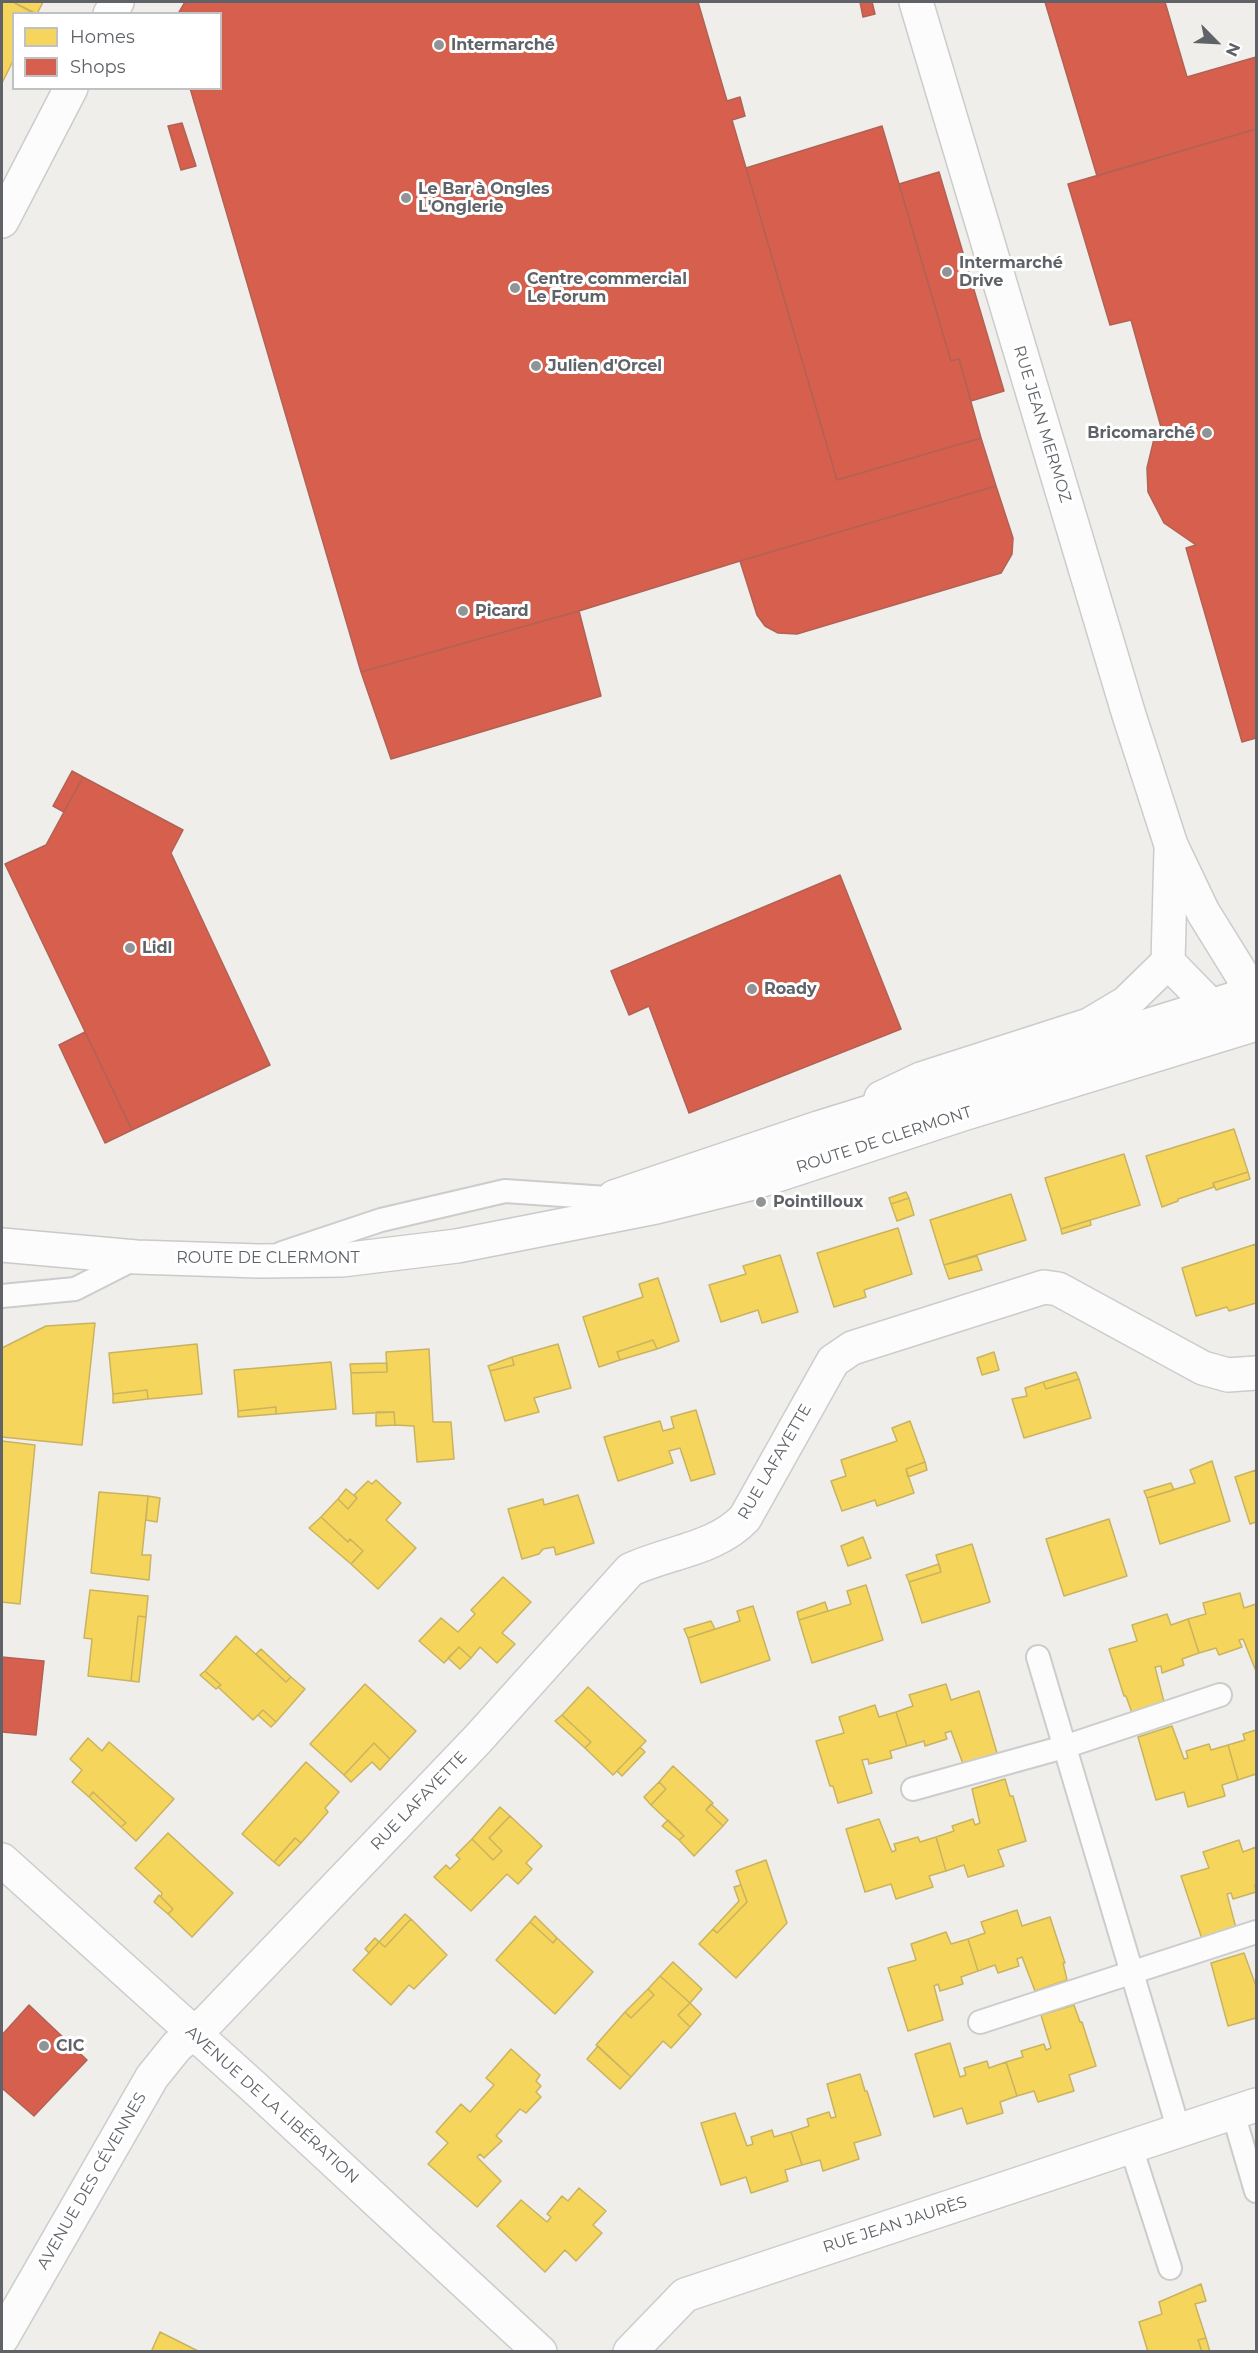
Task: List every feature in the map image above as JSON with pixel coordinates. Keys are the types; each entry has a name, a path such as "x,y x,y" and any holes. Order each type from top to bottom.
{"street":[{"name":"RUE JEAN MERMOZ","path":"916,2 1129,715 1171,845 1203,912 1242,975 1241,1012"},
{"path":"2,220 70,90"},
{"name":"RUE JEAN MERMOZ","path":"1168,962 1171,845"},
{"path":"1168,962 1241,1012"},
{"name":"ROUTE DE CLERMONT","path":"818,1128 921,1079 1089,1025 1126,1003 1168,962"},
{"name":"ROUTE DE CLERMONT","path":"542,1231 607,1198 818,1128 1241,1012"},
{"name":"ROUTE DE CLERMONT","path":"2,1245 136,1257 259,1261 342,1260 457,1246 542,1231 656,1207 753,1183 963,1114 1241,1012"},
{"name":"ROUTE DE CLERMONT","path":"2,1265 136,1257"},
{"name":"RUE LAFAYETTE","path":"192,2032 209,2020 469,1748 630,1570 650,1560 721,1538 734,1530 746,1518 833,1361 852,1348 1044,1287 1058,1289 1203,1368 1228,1375 1257,1373"},
{"name":"AVENUE DE LA LIBÉRATION","path":"2,1860 540,2352"},
{"name":"AVENUE DES CÉVENNES","path":"2,2338 152,2077 177,2046 192,2032"},
{"name":"RUE JEAN JAURÈS","path":"630,2352 685,2295 1245,2109"}],"lane":[{"path":"259,1261 381,1220 505,1191 607,1198"},
{"path":"2,1296 75,1289 136,1257"},
{"path":"1038,1657 1179,2131"},
{"path":"913,1789 1065,1746 1220,1695"},
{"path":"980,2022 1257,1932"},
{"path":"1245,2109 1257,2191"},
{"path":"1131,2147 1170,2268"}],"building: Homes":[{"path":"2,2 13,2 31,12 12,12 12,63 2,83"},
{"path":"13,2 43,2 38,12 33,12"},
{"path":"1234,1129 1248,1172 1213,1183 1214,1187 1162,1207 1146,1156"},
{"path":"1124,1154 1140,1205 1061,1229 1045,1178"},
{"path":"1248,1172 1250,1179 1216,1190 1213,1183"},
{"path":"906,1192 909,1198 891,1204 889,1198"},
{"path":"1011,1194 1026,1240 944,1265 930,1220"},
{"path":"909,1198 914,1215 897,1221 891,1204"},
{"path":"1090,1220 1091,1225 1062,1234 1061,1229"},
{"path":"898,1228 912,1274 864,1290 866,1297 834,1307 817,1253"},
{"path":"1256,1244 1256,1303 1229,1311 1227,1307 1196,1316 1182,1268"},
{"path":"780,1255 798,1312 762,1323 758,1310 721,1322 709,1285 746,1274 743,1266"},
{"path":"977,1256 982,1270 949,1279 944,1265"},
{"path":"658,1278 679,1341 657,1349 653,1340 617,1352 620,1360 599,1367 583,1317 643,1297 639,1284"},
{"path":"95,1323 82,1445 2,1437 2,1348 46,1326"},
{"path":"653,1340 657,1349 620,1360 617,1352"},
{"path":"197,1344 202,1394 148,1399 147,1390 113,1394 109,1353"},
{"path":"558,1344 571,1388 534,1398 539,1412 505,1421 490,1371 514,1365 512,1357"},
{"path":"429,1349 433,1422 451,1422 454,1459 417,1462 414,1426 395,1425 394,1412 353,1414 351,1373 387,1372 386,1352"},
{"path":"994,1352 999,1370 982,1375 977,1358"},
{"path":"512,1357 514,1365 490,1371 488,1366"},
{"path":"331,1362 336,1409 276,1414 276,1407 238,1411 234,1370"},
{"path":"387,1363 387,1372 351,1373 350,1364"},
{"path":"1076,1372 1079,1379 1046,1389 1043,1382"},
{"path":"1079,1379 1091,1418 1024,1438 1012,1399 1027,1396 1025,1388 1043,1382 1046,1389"},
{"path":"147,1390 148,1399 113,1403 113,1394"},
{"path":"276,1407 276,1414 238,1417 238,1411"},
{"path":"696,1410 715,1474 691,1481 680,1448 669,1451 673,1463 618,1481 604,1437 660,1421 663,1431 674,1428 671,1417"},
{"path":"376,1412 394,1412 395,1425 376,1426"},
{"path":"910,1421 925,1462 906,1469 914,1493 877,1506 875,1500 842,1511 831,1481 846,1476 841,1460 897,1441 892,1428"},
{"path":"2,1441 35,1445 20,1604 2,1602"},
{"path":"1212,1461 1230,1521 1160,1544 1147,1498 1195,1483 1190,1470"},
{"path":"925,1462 927,1470 908,1477 906,1469"},
{"path":"1256,1470 1256,1522 1250,1524 1235,1477"},
{"path":"376,1480 401,1503 386,1520 416,1548 378,1589 351,1564 363,1551 350,1539 348,1542 321,1517 338,1499 348,1509 357,1498 354,1495 368,1481 372,1484"},
{"path":"1171,1483 1174,1490 1147,1498 1144,1491"},
{"path":"346,1489 357,1498 348,1509 338,1499"},
{"path":"99,1492 148,1496 142,1555 151,1555 149,1580 91,1573"},
{"path":"578,1495 594,1543 556,1555 554,1547 543,1549 539,1554 522,1559 508,1509 543,1499 544,1505"},
{"path":"148,1496 160,1498 157,1522 146,1520"},
{"path":"321,1517 348,1542 350,1539 363,1551 351,1564 309,1528"},
{"path":"1109,1519 1127,1576 1064,1596 1046,1539"},
{"path":"863,1537 871,1558 848,1566 841,1546"},
{"path":"972,1544 990,1602 922,1623 909,1582 941,1572 936,1555"},
{"path":"939,1564 941,1572 909,1582 906,1575"},
{"path":"503,1577 531,1602 502,1633 515,1644 497,1663 480,1647 471,1658 459,1647 444,1663 419,1641 441,1618 458,1632 475,1614 471,1610"},
{"path":"866,1585 883,1640 812,1663 799,1620 851,1604 847,1591"},
{"path":"90,1590 148,1596 146,1617 138,1616 131,1681 88,1676 92,1639 84,1638"},
{"path":"1240,1593 1244,1608 1256,1604 1256,1671 1243,1639 1239,1640 1242,1647 1219,1655 1216,1648 1199,1653 1188,1619 1206,1614 1203,1603"},
{"path":"825,1602 828,1611 799,1620 797,1612"},
{"path":"753,1606 770,1660 701,1683 688,1638 740,1621 737,1611"},
{"path":"1167,1614 1171,1625 1188,1619 1199,1653 1182,1659 1184,1665 1162,1673 1161,1666 1155,1667 1164,1702 1132,1713 1109,1649 1137,1641 1132,1625"},
{"path":"138,1616 146,1617 139,1682 131,1681"},
{"path":"711,1621 715,1629 688,1638 684,1629"},
{"path":"236,1636 286,1682 291,1677 305,1689 276,1722 263,1710 253,1720 218,1687 221,1685 205,1671"},
{"path":"459,1647 471,1658 460,1669 448,1658"},
{"path":"261,1649 291,1677 286,1682 256,1654"},
{"path":"205,1671 221,1685 216,1689 200,1675"},
{"path":"365,1684 416,1731 390,1759 374,1743 344,1775 310,1744"},
{"path":"946,1684 951,1700 979,1691 997,1753 963,1764 951,1731 945,1733 947,1739 925,1746 924,1741 907,1746 896,1712 913,1706 909,1695"},
{"path":"588,1687 646,1741 613,1775 585,1748 591,1742 562,1715"},
{"path":"875,1705 879,1717 896,1712 907,1746 890,1751 892,1758 869,1764 868,1759 862,1760 872,1793 838,1803 833,1786 830,1786 816,1741 844,1733 839,1717"},
{"path":"263,1710 276,1722 271,1727 258,1715"},
{"path":"562,1715 591,1742 585,1748 555,1721"},
{"path":"1172,1726 1184,1759 1188,1758 1186,1751 1209,1744 1211,1750 1228,1745 1238,1780 1222,1785 1225,1796 1188,1807 1184,1792 1156,1800 1138,1737"},
{"path":"1256,1730 1256,1774 1238,1780 1228,1745 1245,1740 1243,1734"},
{"path":"88,1738 102,1751 109,1742 174,1799 136,1841 121,1827 126,1823 93,1792 89,1797 72,1782 82,1770 70,1759"},
{"path":"374,1743 390,1759 380,1770 372,1762 351,1782 344,1775"},
{"path":"640,1747 645,1752 622,1776 617,1771"},
{"path":"306,1762 339,1792 325,1808 328,1812 301,1843 295,1838 274,1862 242,1834"},
{"path":"673,1766 713,1803 706,1810 723,1826 694,1856 679,1840 684,1836 651,1805 666,1789 659,1782"},
{"path":"1005,1779 1010,1796 1013,1796 1026,1841 998,1850 1004,1866 968,1877 964,1865 946,1871 936,1837 954,1831 952,1826 973,1819 975,1825 980,1823 972,1789"},
{"path":"659,1782 666,1789 651,1805 644,1797"},
{"path":"93,1792 126,1823 121,1827 89,1797"},
{"path":"711,1804 728,1820 723,1826 706,1810"},
{"path":"500,1807 510,1816 489,1838 502,1851 493,1860 472,1839"},
{"path":"510,1816 542,1846 526,1863 532,1869 518,1884 507,1874 471,1911 434,1877 446,1865 450,1869 460,1859 456,1855 472,1839 493,1860 502,1851 489,1838"},
{"path":"879,1819 892,1852 896,1850 894,1844 918,1837 920,1842 936,1837 946,1871 929,1876 933,1887 896,1899 891,1884 865,1892 846,1829"},
{"path":"668,1820 684,1836 679,1840 662,1826"},
{"path":"168,1833 233,1893 192,1937 168,1914 173,1909 161,1897 162,1893 135,1868"},
{"path":"295,1838 301,1843 279,1866 274,1862"},
{"path":"1239,1840 1243,1852 1256,1847 1256,1892 1233,1899 1231,1893 1227,1894 1236,1928 1202,1939 1181,1876 1209,1868 1203,1852"},
{"path":"766,1860 787,1923 736,1978 699,1944 713,1929 717,1933 747,1902 736,1871"},
{"path":"741,1885 747,1902 717,1933 713,1929 739,1901 734,1887"},
{"path":"159,1895 173,1909 168,1914 154,1902"},
{"path":"1017,1910 1022,1926 1050,1917 1065,1963 1063,1963 1067,1980 1035,1991 1022,1957 1017,1959 1019,1966 998,1973 995,1965 978,1971 968,1939 985,1933 981,1922"},
{"path":"405,1914 411,1919 385,1947 379,1942"},
{"path":"535,1916 557,1938 553,1943 530,1922"},
{"path":"411,1919 447,1955 414,1989 409,1985 391,2005 353,1970 379,1942 385,1947"},
{"path":"530,1922 553,1943 557,1938 593,1972 555,2014 496,1960"},
{"path":"946,1932 951,1944 968,1939 978,1971 961,1977 963,1984 940,1991 938,1984 934,1986 943,2020 908,2031 888,1968 916,1960 911,1944"},
{"path":"375,1938 379,1942 369,1953 365,1949"},
{"path":"1244,1953 1256,1986 1256,2018 1228,2026 1211,1963"},
{"path":"673,1962 702,1989 690,2003 660,1976"},
{"path":"660,1976 690,2003 678,2015 690,2027 671,2048 663,2041 631,2077 596,2045 625,2012 631,2018 654,1995 648,1989"},
{"path":"648,1989 654,1995 631,2018 625,2012"},
{"path":"690,2003 701,2014 690,2027 678,2015"},
{"path":"1074,2005 1096,2066 1069,2075 1074,2091 1038,2102 1034,2091 1017,2096 1006,2062 1023,2057 1021,2051 1044,2044 1046,2050 1051,2048 1041,2015"},
{"path":"950,2043 960,2077 966,2075 964,2068 987,2061 989,2068 1006,2062 1017,2096 1000,2102 1003,2113 967,2124 962,2108 934,2117 915,2054"},
{"path":"598,2046 631,2077 620,2089 587,2059"},
{"path":"511,2049 540,2075 536,2081 541,2086 536,2092 541,2097 526,2113 520,2109 496,2136 502,2141 484,2158 480,2154 477,2157 501,2181 477,2207 428,2164 448,2143 436,2132 461,2104 470,2112 494,2085 486,2078"},
{"path":"860,2074 881,2135 854,2143 859,2159 823,2171 820,2160 802,2165 791,2132 809,2126 807,2119 829,2112 831,2118 836,2117 827,2084"},
{"path":"735,2113 747,2146 753,2144 751,2137 772,2130 774,2137 791,2132 802,2165 785,2170 788,2181 751,2193 746,2177 721,2185 701,2123"},
{"path":"579,2188 606,2211 593,2225 602,2233 576,2261 565,2250 545,2272 497,2226 521,2200 547,2222 551,2217 547,2214 562,2196 568,2201"},
{"path":"1201,2284 1206,2301 1195,2304 1206,2338 1198,2340 1202,2352 1148,2352 1139,2322 1162,2314 1159,2302"},
{"path":"160,2332 200,2352 151,2352"},
{"path":"1206,2338 1210,2352 1202,2352 1198,2340"}],"building: Shops":[{"name":"Centre commercial Le Forum","path":"185,2 698,2 727,101 740,97 745,116 732,120 837,480 981,438 996,486 579,611 361,672 191,90 222,90 222,12 179,12"},
{"path":"860,2 872,2 875,14 863,17"},
{"path":"1045,2 1165,2 1187,77 1256,57 1256,129 1097,176"},
{"path":"182,123 196,166 181,170 168,126"},
{"path":"882,126 951,361 959,359 981,438 837,480 746,168"},
{"name":"Bricomarché","path":"1256,129 1256,738 1242,742 1186,548 1196,545 1164,523 1148,492 1147,468 1154,439 1161,427 1131,320 1110,325 1068,184"},
{"name":"Intermarché Drive","path":"939,172 1004,391 971,401 959,359 951,361 899,184"},
{"path":"996,486 1013,538 1012,554 1001,573 797,634 778,633 765,626 757,615 740,561"},
{"path":"579,611 601,696 391,759 361,672"},
{"path":"72,771 83,777 64,812 53,806"},
{"name":"Lidl","path":"83,777 183,830 171,853 270,1065 132,1130 5,864 46,845"},
{"name":"Roady","path":"840,875 901,1029 689,1113 649,1006 629,1015 611,971"},
{"path":"85,1032 132,1130 105,1143 59,1045"},
{"path":"2,1657 44,1661 36,1735 2,1732"},
{"path":"29,2005 87,2060 34,2116 3,2089 2,2091 2,2035"}],"place":[{"name":"Intermarché","path":"439,45"},
{"name":"Le Bar à Ongles L'Onglerie","path":"406,198"},
{"name":"Intermarché Drive","path":"947,272"},
{"name":"Centre commercial Le Forum","path":"515,288"},
{"name":"Julien d'Orcel","path":"536,366"},
{"name":"Bricomarché","path":"1207,433"},
{"name":"Picard","path":"463,611"},
{"name":"Lidl","path":"130,948"},
{"name":"Roady","path":"752,989"},
{"name":"Pointilloux","path":"761,1202"},
{"name":"CIC","path":"44,2046"}]}
